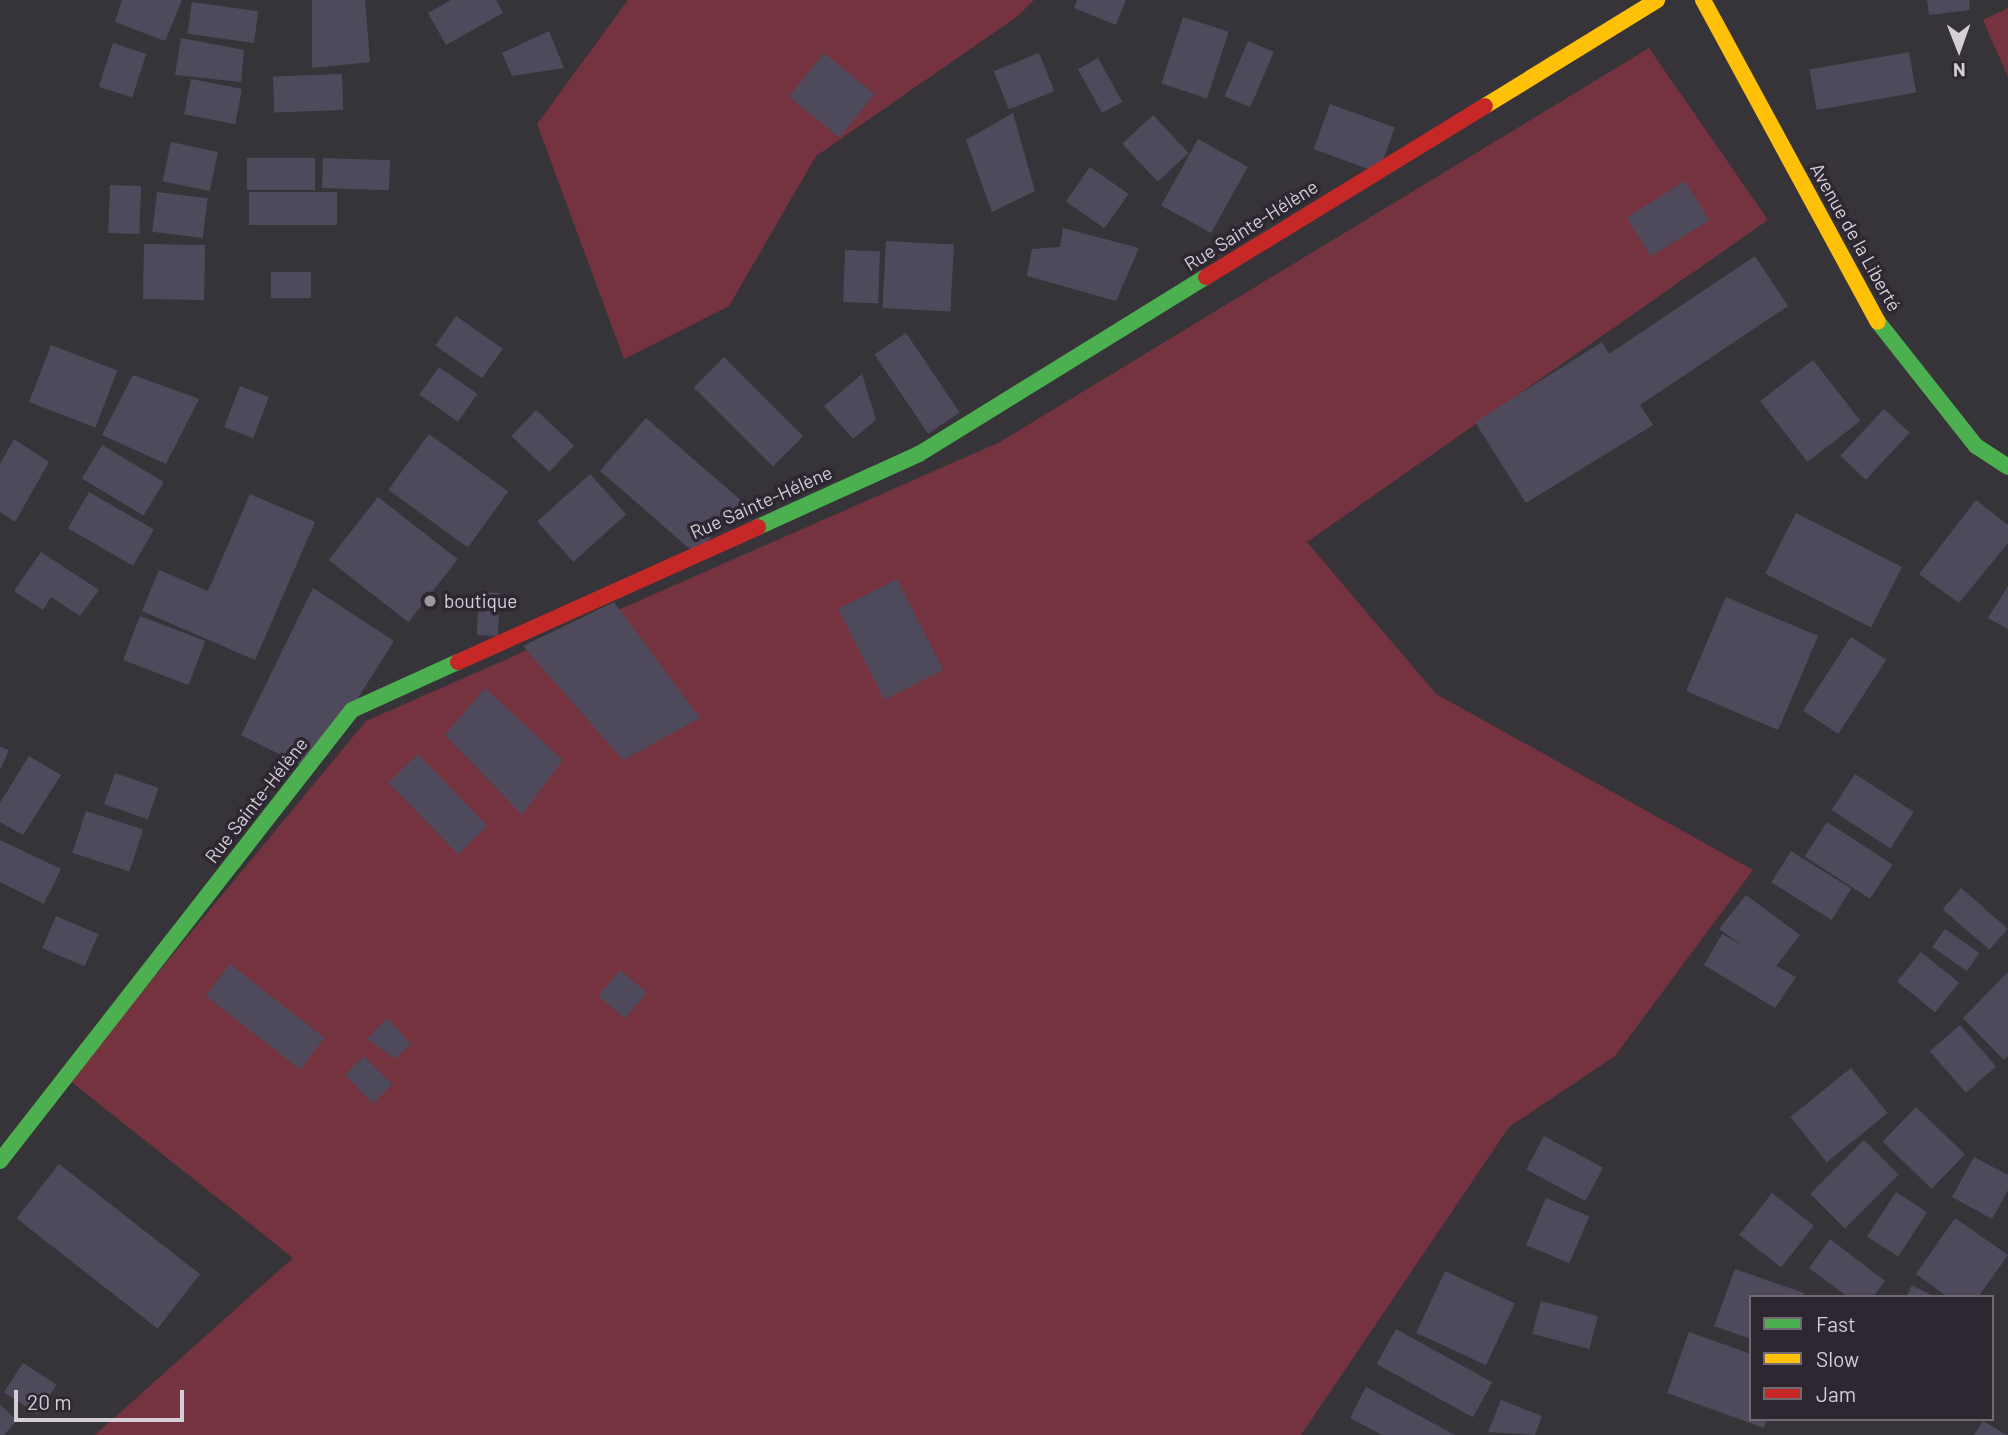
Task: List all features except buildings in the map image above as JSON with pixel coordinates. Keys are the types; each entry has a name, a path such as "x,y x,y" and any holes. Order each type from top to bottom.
{"street":[{"name":"Rue Sainte-Hélène","path":"0,1161 352,710 919,454 1657,0"},
{"name":"Avenue de la Liberté","path":"1703,0 1887,338 1976,446 2008,467"}],"shaded area":[{"path":"628,0 1034,0 1018,16 816,156 729,306 624,359 537,124"},
{"path":"2008,8 2008,77 1983,20"},
{"path":"1649,48 1768,220 1307,542 1436,694 1753,870 1615,1056 1509,1127 1301,1435 95,1435 293,1258 69,1080 366,721 1000,442"}],"traffic: fast":[{"path":"758,527 919,454 1206,277"},
{"path":"1878,322 1976,446 2008,467"},
{"path":"0,1161 352,710 458,662"}],"traffic: slow":[{"path":"1485,106 1657,0"},
{"path":"1703,0 1878,322"}],"traffic: jam":[{"path":"1206,277 1485,106"},
{"path":"458,662 758,527"}],"place":[{"name":"boutique","path":"430,601"}]}
